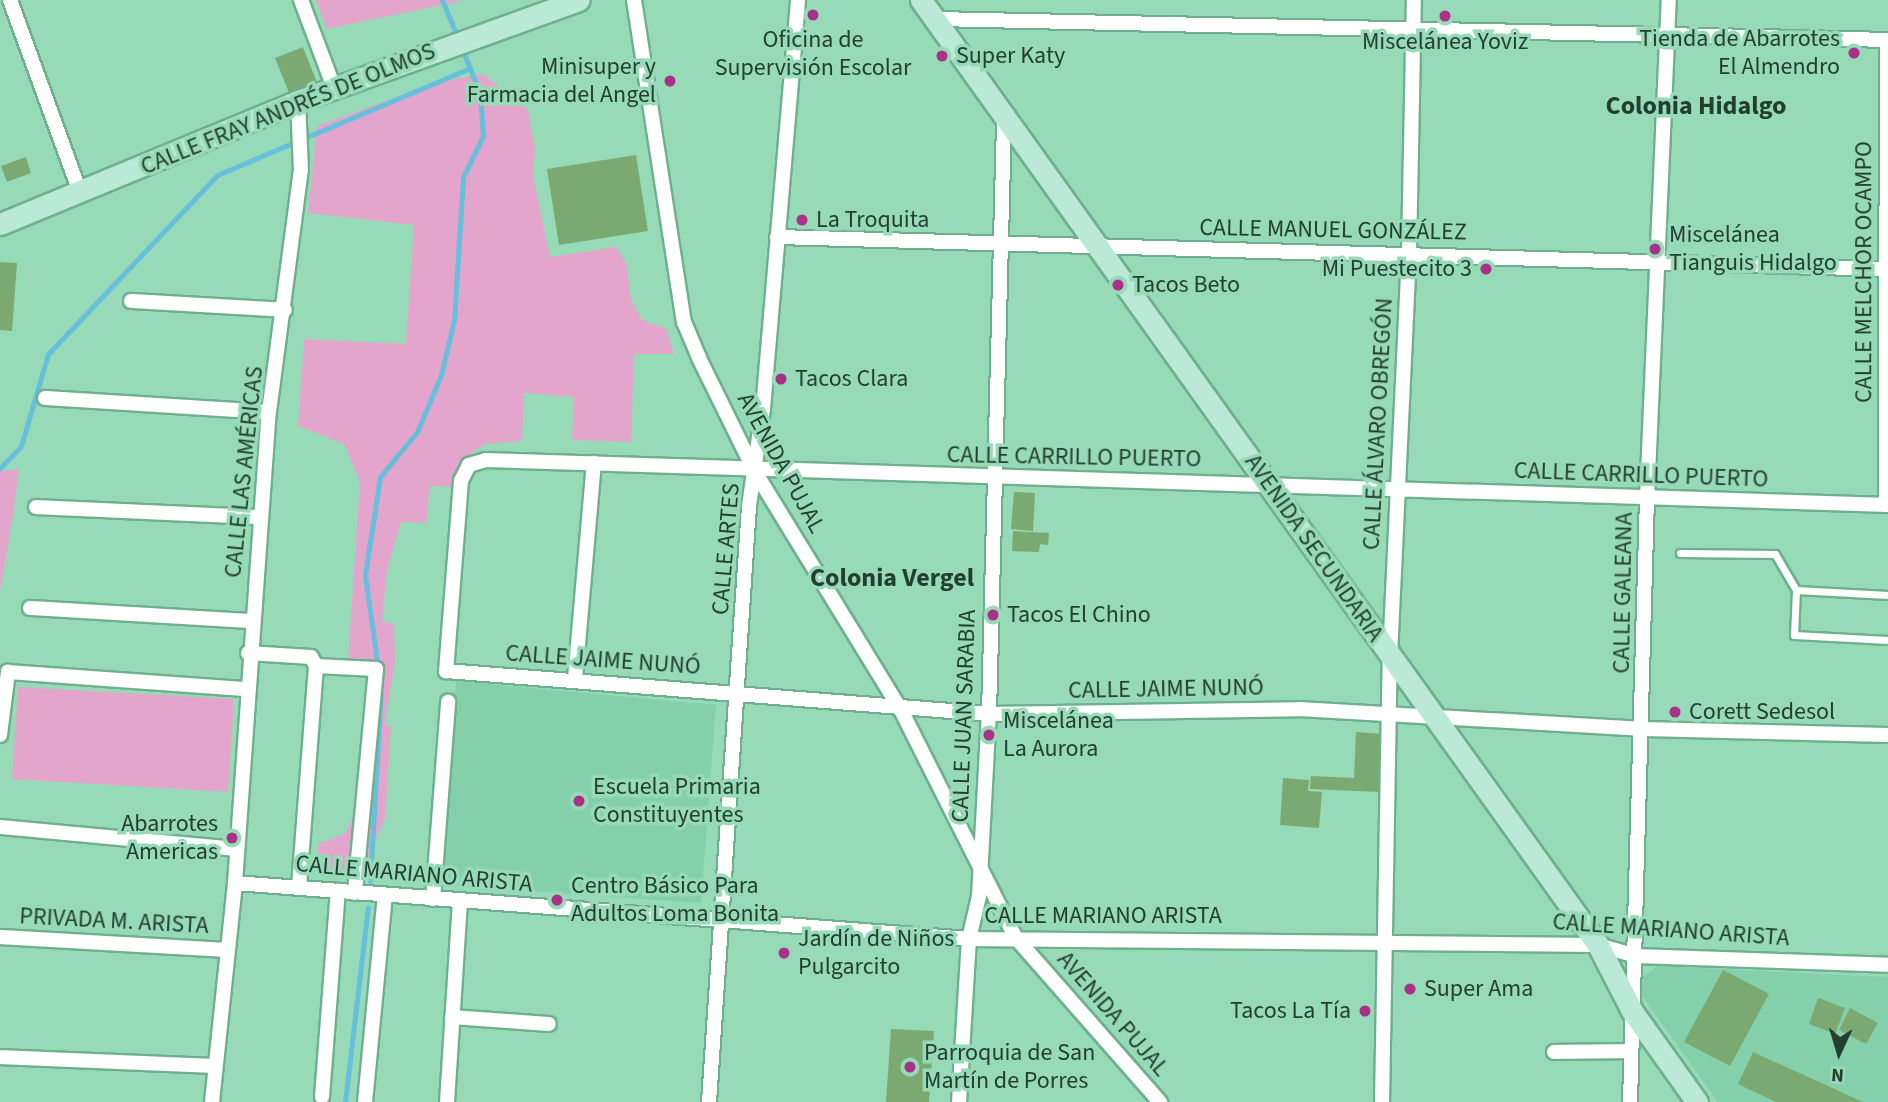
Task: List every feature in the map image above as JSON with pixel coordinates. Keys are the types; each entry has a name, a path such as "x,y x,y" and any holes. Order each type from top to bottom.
{"street":[{"path":"10,0 80,192"},
{"path":"301,0 334,88"},
{"name":"CALLE FRAY ANDRÉS DE OLMOS","path":"0,224 334,88 578,0"},
{"name":"AVENIDA PUJAL","path":"634,0 684,322 755,472 901,710 980,861 1015,937 1160,1102"},
{"name":"CALLE ARTES","path":"709,1102 755,472 798,0"},
{"name":"AVENIDA SECUNDARIA","path":"921,0 1004,121 1103,249 1598,945 1632,1011 1697,1102"},
{"name":"CALLE ÁLVARO OBREGÓN","path":"1382,1102 1384,941 1392,716 1390,656 1409,253 1414,0"},
{"name":"CALLE GALEANA","path":"1630,1102 1644,729 1647,498 1661,259 1670,0"},
{"path":"936,19 1669,33 1888,40"},
{"name":"CALLE MELCHOR OCAMPO","path":"1887,505 1888,40"},
{"name":"CALLE LAS AMÉRICAS","path":"212,1102 225,950 235,883 248,653 270,412 301,170 298,102"},
{"name":"CALLE JUAN SARABIA","path":"959,1102 969,939 979,895 989,714 1004,121"},
{"name":"CALLE MANUEL GONZÁLEZ","path":"777,237 1002,247 1661,259 1888,269"},
{"path":"131,302 285,310"},
{"path":"45,398 270,412"},
{"name":"CALLE CARRILLO PUERTO","path":"446,671 461,481 468,465 486,460 755,472 1270,484 1887,505"},
{"path":"575,679 594,463"},
{"path":"36,507 260,517"},
{"path":"30,608 251,621"},
{"path":"248,653 311,657 316,666 299,887"},
{"path":"316,666 376,669 355,893"},
{"name":"CALLE JAIME NUNÓ","path":"446,671 739,693 901,710 989,714 1299,709 1644,729 1888,735"},
{"path":"0,735 8,672 247,689"},
{"path":"433,899 448,702"},
{"path":"0,827 235,849"},
{"name":"CALLE MARIANO ARISTA","path":"235,883 460,902 722,918 969,939 1015,937 1598,945 1636,956 1888,965"},
{"path":"323,1097 338,891"},
{"path":"365,1102 385,895"},
{"path":"447,1102 460,902"},
{"name":"PRIVADA M. ARISTA","path":"0,937 225,950"},
{"path":"453,1017 549,1024"},
{"path":"1554,1052 1631,1051"},
{"path":"0,1057 214,1066"}],"lane":[{"path":"1680,553 1775,554 1796,590 1794,635 1888,640"},
{"path":"1796,590 1888,596"}],"shaded area":[{"path":"316,0 465,0 327,29"},
{"path":"483,74 528,110 535,149 533,176 550,257 616,247 627,265 631,300 642,320 666,329 674,354 634,354 631,442 572,440 574,397 524,393 522,441 485,444 467,456 457,487 430,486 426,523 401,522 387,570 382,621 394,624 395,661 385,724 391,728 385,819 364,866 332,871 317,866 318,844 346,833 367,779 369,673 348,661 360,482 344,444 298,426 304,339 406,344 414,225 308,213 317,126 438,82"},
{"path":"19,469 13,516 0,591 0,471"},
{"name":"Escuela Primaria Constituyentes","path":"456,681 716,705 701,903 443,885"},
{"path":"18,687 234,699 228,792 12,779"},
{"path":"1658,966 1888,977 1888,1102 1718,1102 1640,993 1640,979"}],"building":[{"path":"303,47 318,85 290,95 275,58"},
{"path":"636,155 648,231 559,245 547,169"},
{"path":"26,157 31,173 7,182 1,166"},
{"path":"0,262 17,263 12,331 0,330"},
{"path":"1014,492 1035,493 1033,531 1011,529"},
{"path":"1013,531 1049,533 1048,545 1040,544 1039,552 1012,551"},
{"path":"1356,732 1383,734 1380,792 1310,789 1311,776 1354,778"},
{"path":"1283,778 1309,780 1308,791 1322,792 1319,828 1280,825"},
{"path":"1723,970 1769,994 1730,1066 1684,1042"},
{"path":"1818,998 1845,1008 1835,1034 1809,1024"},
{"path":"1850,1008 1878,1023 1866,1044 1839,1030"},
{"name":"Parroquia de San Martín de Porres","path":"891,1029 934,1031 929,1102 886,1102"},
{"path":"1753,1052 1863,1102 1776,1102 1738,1084"}],"waterway":[{"path":"442,0 458,38"},
{"path":"378,668 365,575 380,477 417,432 441,375 454,320 463,177 483,136 480,93 461,47"},
{"path":"0,468 21,446 48,354 217,175 470,68"},
{"path":"370,881 381,692"},
{"path":"345,1102 368,907"}],"place":[{"name":"Oficina de Supervisión Escolar","path":"813,15"},
{"name":"Miscelánea Yoviz","path":"1445,16"},
{"name":"Tienda de Abarrotes El Almendro","path":"1854,53"},
{"name":"Super Katy","path":"942,56"},
{"name":"Minisuper y Farmacia del Angel","path":"670,81"},
{"name":"La Troquita","path":"802,220"},
{"name":"Miscelánea Tianguis Hidalgo","path":"1655,249"},
{"name":"Mi Puestecito 3","path":"1486,269"},
{"name":"Tacos Beto","path":"1118,285"},
{"name":"Tacos Clara","path":"781,379"},
{"name":"Tacos El Chino","path":"993,615"},
{"name":"Corett Sedesol","path":"1675,712"},
{"name":"Miscelánea La Aurora","path":"989,735"},
{"name":"Escuela Primaria Constituyentes","path":"579,801"},
{"name":"Abarrotes Americas","path":"232,838"},
{"name":"Centro Básico Para Adultos Loma Bonita","path":"557,900"},
{"name":"Jardín de Niños Pulgarcito","path":"784,953"},
{"name":"Super Ama","path":"1410,989"},
{"name":"Tacos La Tía","path":"1365,1011"},
{"name":"Parroquia de San Martín de Porres","path":"910,1067"}],"district":[{"name":"Colonia Hidalgo","path":"1696,106"},
{"name":"Colonia Vergel","path":"892,578"}]}
